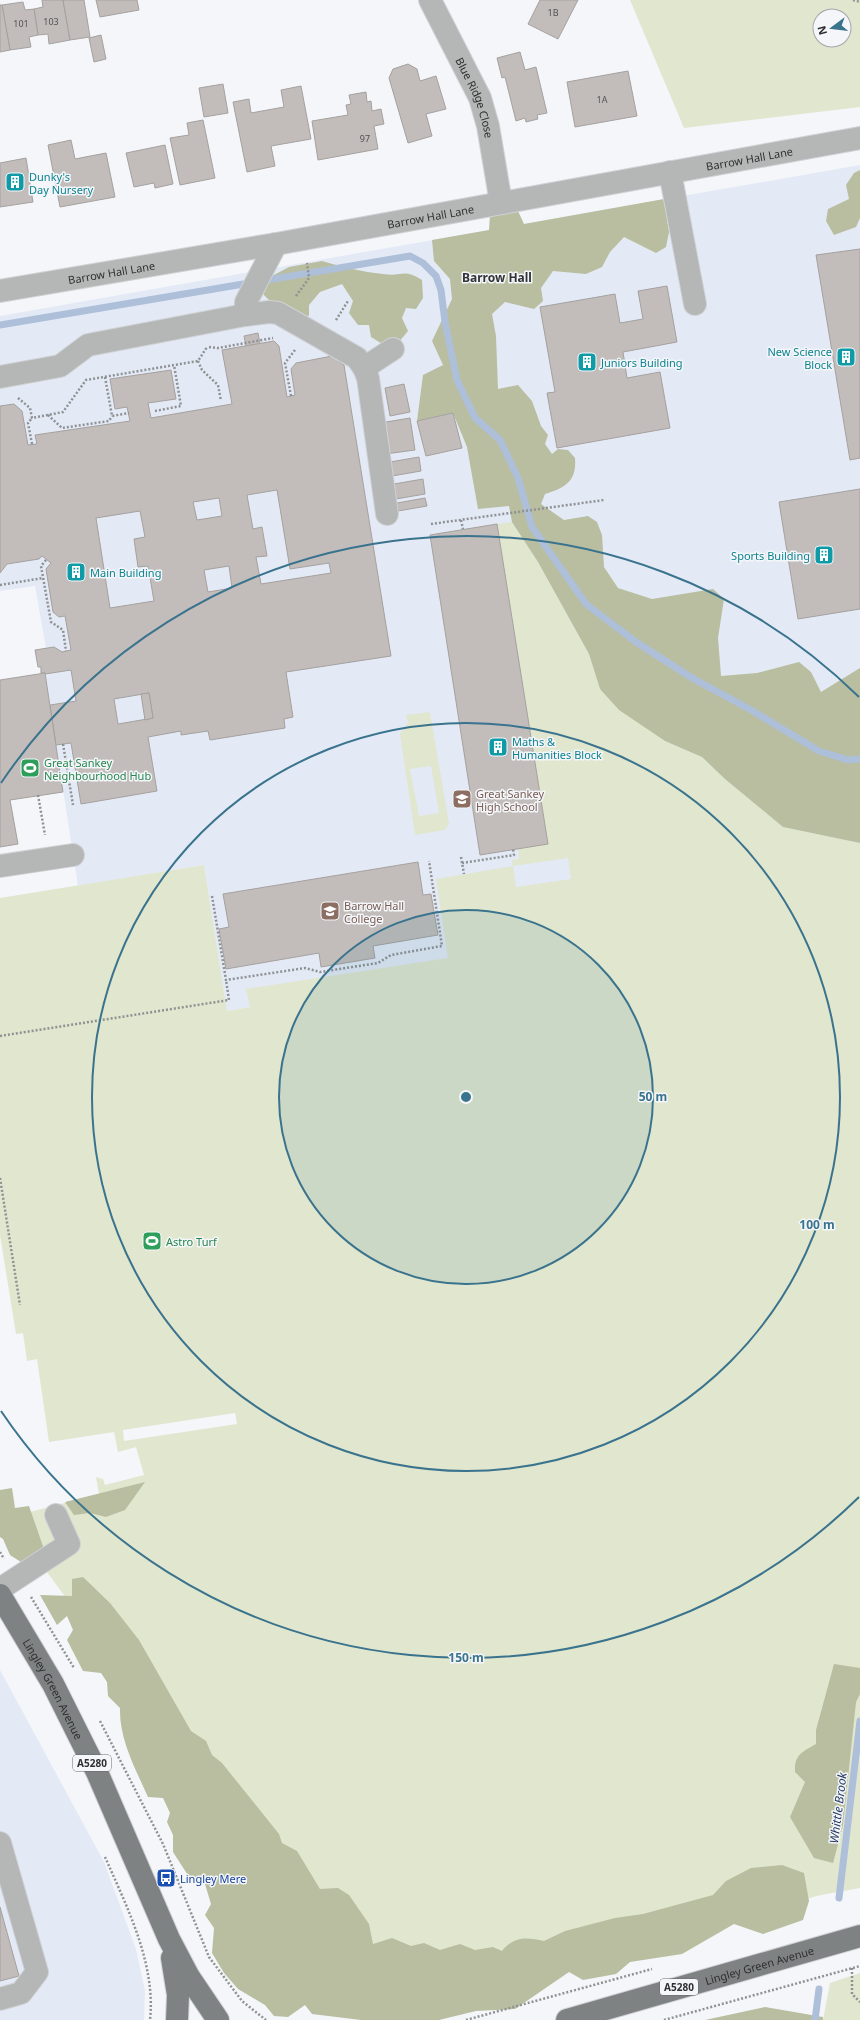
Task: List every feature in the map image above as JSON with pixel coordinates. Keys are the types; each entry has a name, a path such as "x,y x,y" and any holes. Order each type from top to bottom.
{"main road":[{"name":"Lingley Green Avenue","path":"0,1595 53,1684 97,1772 169,1939 189,1977 218,2020"},
{"name":"Lingley Green Avenue","path":"567,2020 860,1936"},
{"name":"Lingley Green Avenue","path":"169,1939 178,1995 177,2020"}],"street":[{"name":"Blue Ridge Close","path":"430,0 480,98 488,126 501,203"},
{"name":"Barrow Hall Lane","path":"0,291 276,244 860,138"},
{"path":"670,172 695,304"},
{"path":"245,315 246,302 276,244"},
{"path":"0,377 60,366 88,345 245,315 269,312 283,316 357,358 364,368 368,378 386,514"},
{"path":"364,368 393,349"},
{"path":"0,866 73,856"},
{"path":"0,1589 69,1544 56,1515"},
{"path":"0,1843 37,1972 21,1993 0,1999"}],"path":[{"path":"854,0 860,2"},
{"path":"283,316 309,278 308,267"},
{"path":"291,396 285,363 309,330"},
{"path":"207,347 218,348 273,338 278,342"},
{"path":"32,444 28,423 32,418 63,412 86,380 198,361 211,340"},
{"path":"288,348 294,352"},
{"path":"198,361 202,370 218,385 221,401"},
{"path":"155,410 181,406 174,365"},
{"path":"105,377 112,416"},
{"path":"14,395 30,408 32,418"},
{"path":"48,415 62,428 109,420 112,416 129,413"},
{"path":"432,524 604,500"},
{"path":"461,520 463,529"},
{"path":"46,560 42,566 51,622 63,630 66,651"},
{"path":"0,585 44,578"},
{"path":"63,744 73,805"},
{"path":"38,795 50,859"},
{"path":"462,863 514,855 513,849"},
{"path":"461,857 464,874"},
{"path":"226,980 305,968 320,972 328,971 378,963 391,955 442,946 429,861"},
{"path":"0,1036 229,1000 212,896"},
{"path":"0,1178 20,1305"},
{"path":"0,1552 4,1558"},
{"path":"31,1596 74,1669"},
{"path":"99,1718 163,1844 209,1957 242,2001 266,2020"},
{"path":"103,1850 140,1945 149,1976 152,2004 150,2020"},
{"path":"664,2020 860,1966"},
{"path":"852,1968 852,1994 860,2002"}],"shaded area":[{"name":"Great Sankey High School","path":"860,165 860,1295 250,1007 227,1011 204,865 78,886 45,673 41,673 40,667 38,667 35,650 46,648 35,586 0,591 0,316"},
{"path":"0,1670 104,1862 136,1949 145,1991 144,2020 0,2020"}],"green space":[{"path":"630,0 860,0 860,107 684,128"},
{"path":"860,170 860,218 856,227 834,235 826,221 828,209 849,199 846,185 854,173"},
{"path":"664,199 669,232 666,247 656,253 624,237 610,252 602,267 586,274 553,271 541,288 543,301 534,309 505,302 492,314 496,336 498,389 518,385 532,401 541,426 548,435 545,444 552,454 558,449 568,450 575,458 572,478 564,486 545,494 541,504 564,520 588,516 597,522 602,535 604,567 618,588 652,599 713,589 724,599 718,638 721,676 757,673 799,662 811,672 821,692 860,668 860,843 783,827 725,779 702,757 665,741 619,710 600,689 589,654 538,562 512,522 509,506 478,509 467,447 453,413 417,421 423,375 443,365 432,341 452,299 450,279 434,261 432,240 489,230 490,215 511,206 518,211 524,224"},
{"path":"322,261 375,273 390,275 411,274 422,280 423,298 416,309 406,308 402,318 408,331 398,343 384,345 371,337 369,325 358,325 349,313 353,301 342,284 320,292 309,305 309,315 304,322 273,304 261,292 272,276 289,267"},
{"path":"512,522 538,562 589,654 600,689 665,741 702,757 725,779 783,827 860,843 860,1888 821,1895 372,2012 7,1518 99,1494 96,1477 103,1479 105,1485 144,1475 136,1447 118,1452 114,1432 49,1442 37,1359 27,1361 23,1333 16,1334 0,1235 0,898 204,865 227,1011 250,1007 246,989 448,958 436,879 513,866 512,860 519,859 518,849 548,844 497,524","holes":["568,858 571,879 516,887 513,866","235,1413 237,1424 124,1441 123,1430"]},
{"path":"430,712 449,824 445,830 415,835 400,734 408,723 406,715","holes":["431,766 439,813 419,816 410,769"]},
{"path":"145,1482 125,1510 106,1517 90,1513 74,1515 65,1502"},
{"path":"12,1488 15,1508 29,1506 45,1552 24,1564 10,1555 3,1539 0,1537 0,1490"},
{"path":"83,1577 110,1603 139,1640 191,1731 206,1741 212,1755 222,1763 279,1834 282,1843 297,1851 320,1889 338,1888 349,1895 369,1924 373,1944 392,1938 411,1946 424,1943 440,1950 460,1944 475,1950 493,1947 502,1951 516,1940 526,1938 544,1941 565,1931 615,1918 643,1914 713,1895 726,1881 751,1868 782,1865 804,1873 809,1901 803,1920 763,1934 734,1924 682,1954 630,1962 616,1974 583,1980 569,1972 515,2009 476,2011 439,2020 361,2020 312,2014 305,2005 288,2017 274,2016 265,2005 238,1989 224,1973 212,1953 214,1928 205,1915 211,1904 205,1884 191,1880 173,1852 173,1835 167,1822 170,1813 163,1798 148,1797 125,1743 120,1720 120,1708 108,1696 107,1682 101,1673 83,1671 67,1640 73,1630 67,1616 57,1625 40,1595 72,1596 72,1579"},
{"path":"834,1664 860,1668 860,1694 856,1702 843,1825 833,1863 814,1858 790,1817 805,1782 795,1772 796,1762 803,1752 816,1744 816,1730"},
{"path":"860,1973 860,2020 823,2020 830,1983"},
{"path":"765,2007 823,2017 823,2020 705,2020"}],"building":[{"path":"42,0 63,0 70,40 49,44 48,34 38,35 34,9 43,7"},
{"path":"63,0 84,0 90,37 70,40"},
{"path":"96,0 137,0 139,10 100,17"},
{"path":"540,0 578,0 558,39 528,24"},
{"path":"23,2 25,10 34,9 38,35 29,37 31,47 10,50 2,5"},
{"path":"0,5 2,5 10,50 0,52"},
{"path":"101,35 106,59 94,62 89,38"},
{"path":"520,52 525,70 536,67 547,113 537,115 538,119 526,122 525,118 516,121 505,77 502,78 497,58"},
{"path":"408,64 417,69 420,81 436,76 446,109 426,114 432,136 408,143 389,78 393,69"},
{"path":"628,71 637,116 575,127 567,82"},
{"path":"223,84 228,113 204,117 199,88"},
{"path":"301,86 311,139 271,146 275,166 247,172 233,102 249,99 251,113 284,107 281,90"},
{"path":"366,92 367,102 371,101 372,111 381,109 384,124 374,126 378,149 318,160 312,121 348,115 346,105 351,104 349,95"},
{"path":"203,120 215,178 180,185 170,138 189,135 187,123"},
{"path":"71,140 75,159 106,153 115,197 60,207 48,145"},
{"path":"165,145 173,184 155,188 154,183 134,187 126,153"},
{"name":"Dunky's Day Nursery","path":"26,158 33,202 0,207 0,163"},
{"name":"New Science Block","path":"860,249 860,458 850,460 816,255"},
{"name":"Juniors Building","path":"667,286 677,342 623,352 627,378 660,372 670,428 557,448 547,393 555,392 540,307 615,294 620,323 643,319 638,291"},
{"path":"258,333 260,344 246,346 244,336"},
{"name":"Main Building","path":"274,341 279,346 287,397 295,395 291,369 296,363 332,356 344,365 391,656 286,672 293,717 284,719 285,728 210,740 208,731 181,735 181,731 148,737 157,791 81,804 71,743 56,745 50,705 76,701 71,670 45,674 41,673 41,667 38,667 35,650 54,647 62,652 71,650 65,616 59,617 53,612 46,569 51,563 42,556 39,559 7,564 0,573 0,406 14,404 22,411 28,445 37,444 35,435 130,421 127,407 115,409 110,379 171,370 176,399 148,403 151,418 232,404 222,350","holes":["277,490 290,569 329,563 331,573 261,584 256,557 267,556 262,527 253,529 247,495","219,498 222,516 197,520 193,502","140,511 145,537 134,539 138,567 148,566 154,601 110,608 96,518","229,566 232,588 208,592 204,570","149,693 153,718 118,724 114,699"]},
{"path":"404,384 410,412 390,416 385,388"},
{"path":"453,413 462,448 426,456 417,421"},
{"path":"410,418 415,450 385,454 380,423"},
{"path":"419,457 421,471 392,476 390,462"},
{"path":"423,479 425,494 396,499 394,484"},
{"name":"Sports Building","path":"860,489 860,609 798,619 779,502"},
{"path":"425,498 427,506 398,511 397,503"},
{"name":"Maths & Humanities Block","path":"497,524 548,844 480,855 430,535"},
{"name":"Great Sankey Neighbourhood Hub","path":"45,673 63,792 10,800 18,844 0,847 0,680"},
{"path":"149,693 153,718 145,720 141,694"},
{"name":"Barrow Hall College","path":"418,862 423,895 431,894 438,935 373,946 375,958 321,967 319,953 226,969 219,929 229,927 223,894"},
{"path":"0,1907 19,1976 0,1981"}],"waterway":[{"path":"0,325 410,256 423,263 436,276 441,290 445,322 457,380 475,418 500,440 518,478 532,527 586,604 636,642 692,678 751,710 819,751 848,760 860,759"},
{"name":"Whittle Brook","path":"839,1898 860,1721"},
{"name":"Whittle Brook","path":"815,2020 819,1989"}],"place":[{"name":"Dunky's Day Nursery","path":"15,182"},
{"name":"New Science Block","path":"846,357"},
{"name":"Juniors Building","path":"587,362"},
{"name":"Sports Building","path":"824,555"},
{"name":"Main Building","path":"76,572"},
{"name":"Maths & Humanities Block","path":"498,747"},
{"name":"Great Sankey Neighbourhood Hub","path":"30,768"},
{"name":"Great Sankey High School","path":"462,799"},
{"name":"Barrow Hall College","path":"330,911"},
{"name":"Astro Turf","path":"152,1241"},
{"name":"Lingley Mere","path":"166,1878"}],"district":[{"name":"Barrow Hall","path":"497,277"}]}
